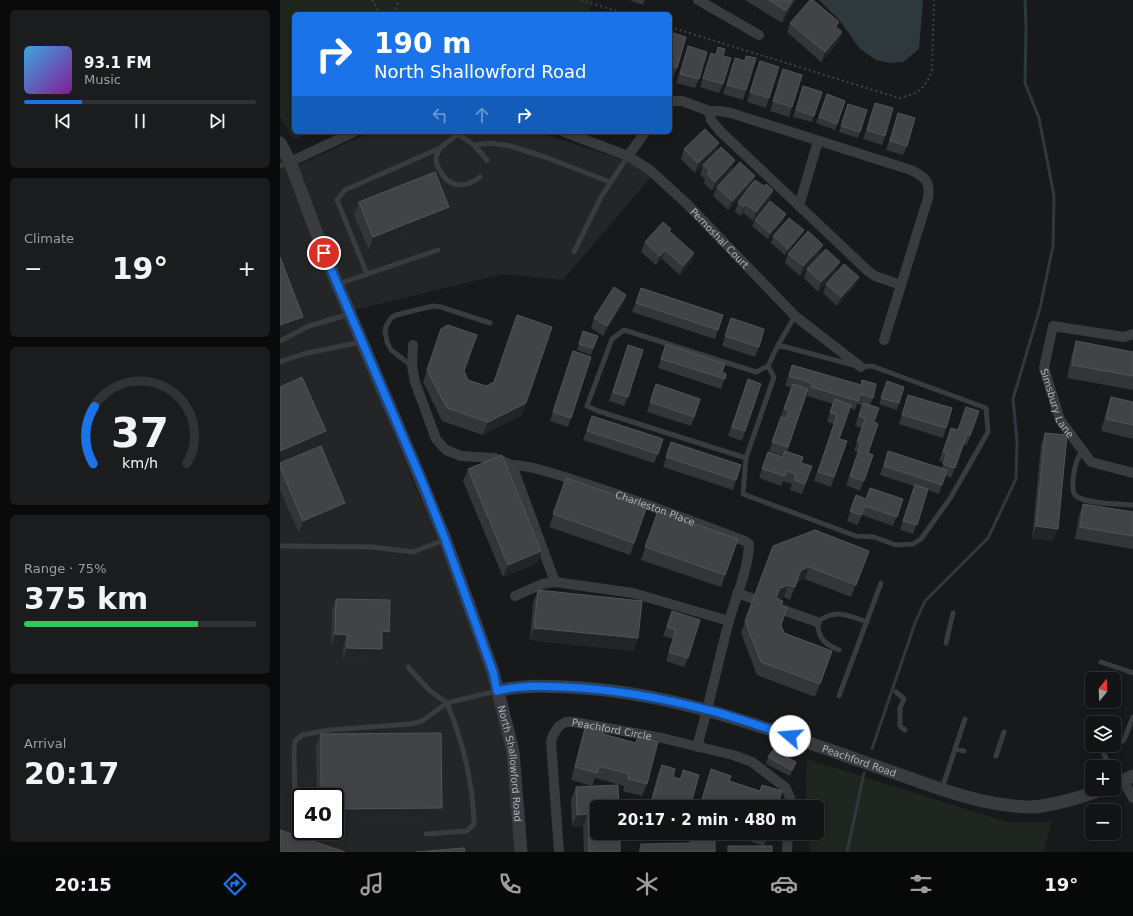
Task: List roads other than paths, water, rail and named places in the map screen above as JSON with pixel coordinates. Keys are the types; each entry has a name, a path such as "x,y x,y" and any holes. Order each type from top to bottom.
{"street":[{"path":"698,0 759,35"},
{"path":"672,101 682,101 709,111 730,113 911,170 922,176 928,182 928,198 884,340"},
{"path":"709,111 711,120 715,125 868,271 875,276 901,285"},
{"path":"285,164 350,134"},
{"name":"Pernoshal Court","path":"569,134 628,156 650,170 687,204 795,316 861,367"},
{"path":"628,156 644,134"},
{"path":"799,206 818,141"},
{"name":"North Shallowford Road","path":"280,143 285,164 338,284 445,539 493,672 513,750 521,852"},
{"name":"Simsbury Lane","path":"1133,334 1124,337 1054,326 1044,368 1060,420 1091,462 1133,473"},
{"name":"Charleston Place","path":"413,345 412,366 415,382 436,439 446,450 461,456 495,458 512,465 549,472 616,494 745,541 749,544 745,572 737,593 729,622 707,710"},
{"path":"512,465 555,582"},
{"path":"515,596 542,584 555,582 633,593 729,622"},
{"path":"737,593 754,599"},
{"path":"773,606 817,622"},
{"name":"Peachford Road","path":"497,691 513,687 535,686 591,688 648,697 707,710 816,745 942,790 978,801 1031,807 1085,795"},
{"path":"697,746 707,710"},
{"name":"Peachford Circle","path":"559,852 551,741 559,726 566,722 583,723 734,755 752,762 786,788 790,800"},
{"path":"1121,781 1133,798"},
{"path":"787,852 788,840"}],"lane":[{"path":"367,274 337,200 345,190 440,148 458,134"},
{"path":"460,134 474,145 487,160"},
{"path":"474,145 492,143 511,146 548,158 610,182"},
{"path":"440,148 436,158 436,166 446,180 455,184 464,185 480,177"},
{"path":"574,252 601,197 628,156"},
{"path":"338,284 438,250"},
{"path":"412,366 391,350 387,342 385,331 386,326 391,318 396,315 433,306 490,322"},
{"path":"280,340 309,326 350,314"},
{"path":"746,458 598,411 587,406 612,339 624,330 756,372 768,366 795,316"},
{"path":"280,362 303,354 362,342"},
{"path":"768,366 774,378 746,458 743,494 856,536 874,537 896,545 913,544 921,539 951,497 988,432 986,408 872,366 861,367 778,345"},
{"path":"1083,450 1075,463 1073,492 1076,496 1085,500 1133,505"},
{"path":"280,546 365,547 413,552 445,539"},
{"path":"840,696 881,583"},
{"path":"946,643 953,613"},
{"path":"840,650 823,641 818,633 817,622 825,616 844,614 866,622"},
{"path":"1101,662 1133,673"},
{"path":"408,667 429,690 447,703 456,725 465,755 473,806 474,824 467,831 426,834"},
{"path":"295,788 295,741 302,735 329,730 411,724 422,721 447,703 497,691"},
{"path":"896,692 904,699 900,708 900,726 905,730"},
{"path":"1107,760 1103,752 1124,740 1133,717"},
{"path":"942,790 965,719"},
{"path":"996,756 1004,732"},
{"path":"955,750 964,751"}],"waterway":[{"path":"872,749 915,623 925,601 988,538 1016,479 1017,441 1013,399 1040,308 1053,246 1054,196 1039,118 1025,83 1025,0"},
{"path":"847,852 864,773"}]}
